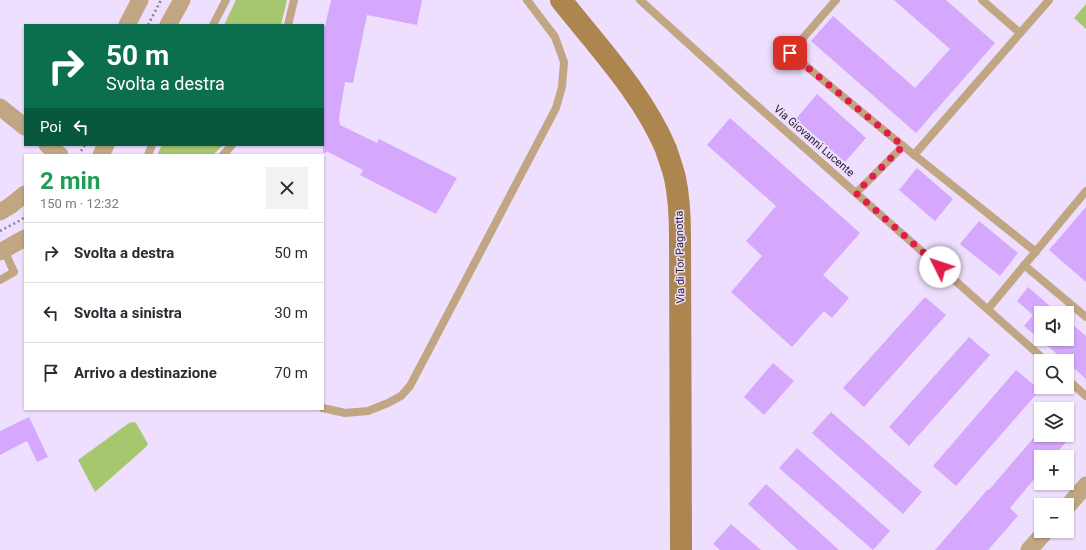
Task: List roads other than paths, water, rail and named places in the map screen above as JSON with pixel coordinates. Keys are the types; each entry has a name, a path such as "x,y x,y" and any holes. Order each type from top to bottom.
{"street":[{"path":"128,24 140,0"},
{"path":"169,24 182,0"},
{"name":"Via di Tor Pagnotta","path":"563,1 607,56 647,112 657,128 675,177 679,205 680,236 680,550"},
{"path":"0,107 24,126"},
{"path":"0,212 24,195"},
{"path":"2,251 24,239"},
{"path":"1074,499 1086,485"},
{"path":"1029,550 1040,538"}],"lane":[{"path":"214,24 226,0"},
{"path":"288,24 294,0"},
{"path":"324,408 345,413 368,411 388,403 400,396 410,386 556,108 562,87 564,62 555,37 527,0"},
{"name":"Via Giovanni Lucente","path":"640,0 746,96 1038,354"},
{"path":"836,0 790,53 903,146 1036,252"},
{"path":"982,0 1020,33"},
{"path":"914,154 1049,0"},
{"path":"224,154 231,146"},
{"path":"856,193 903,146"},
{"path":"988,309 1086,191"},
{"path":"0,280 14,272 2,251"},
{"path":"1024,266 1086,317"},
{"path":"1074,385 1086,396"}]}
